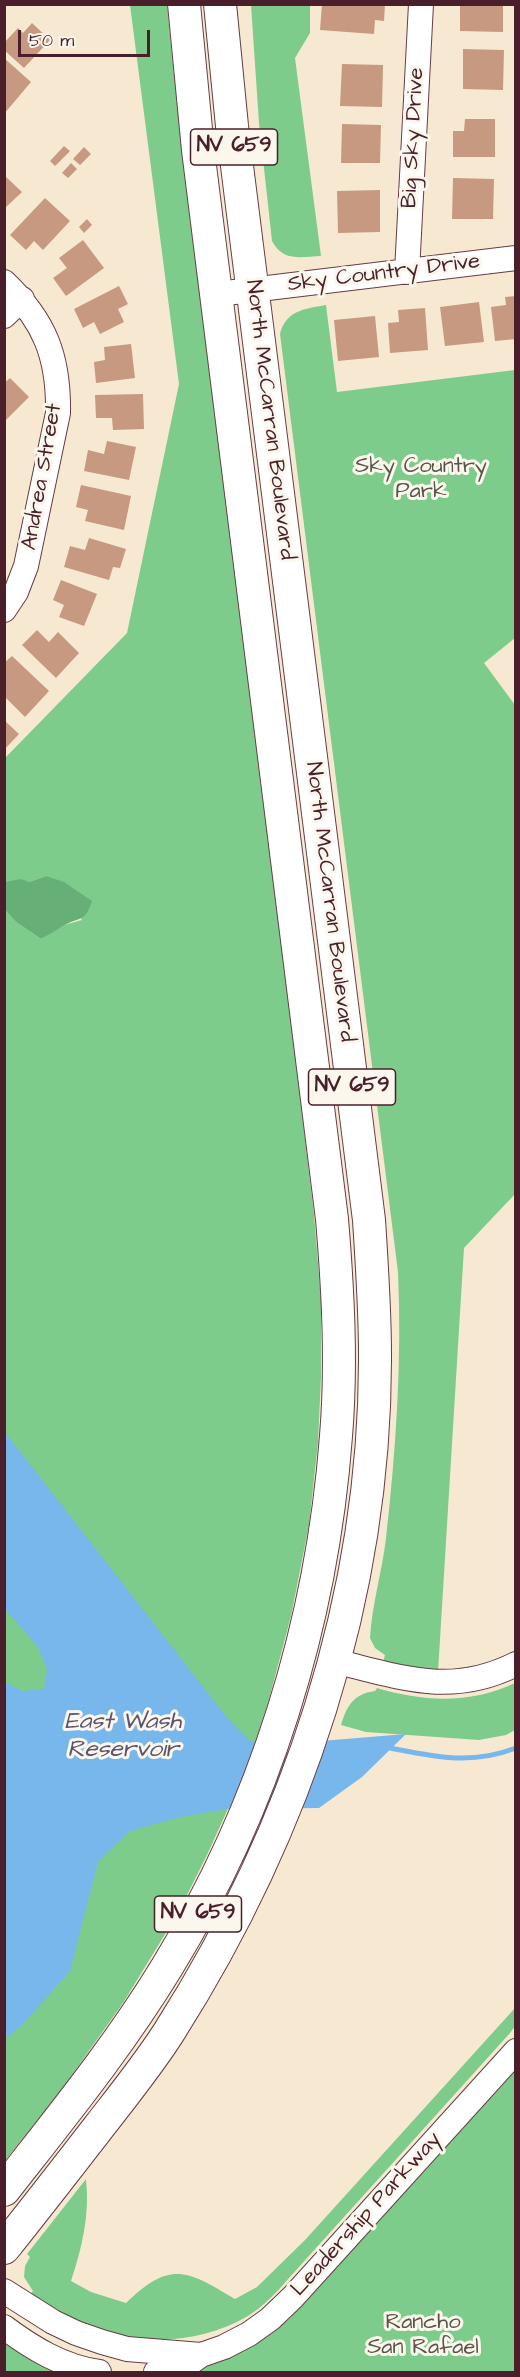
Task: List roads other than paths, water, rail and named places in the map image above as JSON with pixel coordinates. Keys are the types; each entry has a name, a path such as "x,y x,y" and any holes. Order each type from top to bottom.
{"main road":[{"name":"North McCarran Boulevard","path":"4,2190 99,2069 132,2022 196,1917 223,1864 264,1765 300,1653 313,1598 329,1508 337,1435 338,1281 218,294 198,150 184,4"},
{"name":"North McCarran Boulevard","path":"4,2248 120,2100 167,2035 244,1902 297,1779 317,1723 353,1585 372,1437 375,1357 369,1220 252,290 219,4"},
{"path":"313,1598 318,1636 323,1650 334,1661"},
{"path":"300,1653 314,1667 317,1723"}],"street":[{"name":"Big Sky Drive","path":"408,272 421,4"},
{"name":"Sky Country Drive","path":"218,294 516,258"},
{"path":"4,316 13,290"},
{"name":"Andrea Street","path":"4,610 16,592 26,566 58,412 55,364 47,339 34,315 13,290"},
{"path":"334,1661 427,1683 454,1683 479,1678 516,1664"},
{"name":"Leadership Parkway","path":"156,2373 187,2365 201,2355 224,2347 249,2334 270,2319 516,2051"},
{"name":"Leadership Parkway","path":"4,2290 53,2322 102,2342 127,2349 201,2355"},
{"path":"4,2327 40,2352 62,2362 99,2373"}],"water":[{"name":"East Wash Reservoir","path":"4,1431 228,1719 249,1740 285,1753 321,1741 406,1734 362,1777 319,1808 228,1809 180,1817 130,1831 98,1862 70,1971 22,2025 5,2039 5,1682 22,1691 44,1689 47,1669 38,1647 5,1609"}],"waterway":[{"path":"385,1747 451,1758 482,1757 516,1748"}],"park label":[{"name":"Sky Country Park","path":"421,480"},
{"name":"Rancho San Rafael","path":"423,2336"}]}
